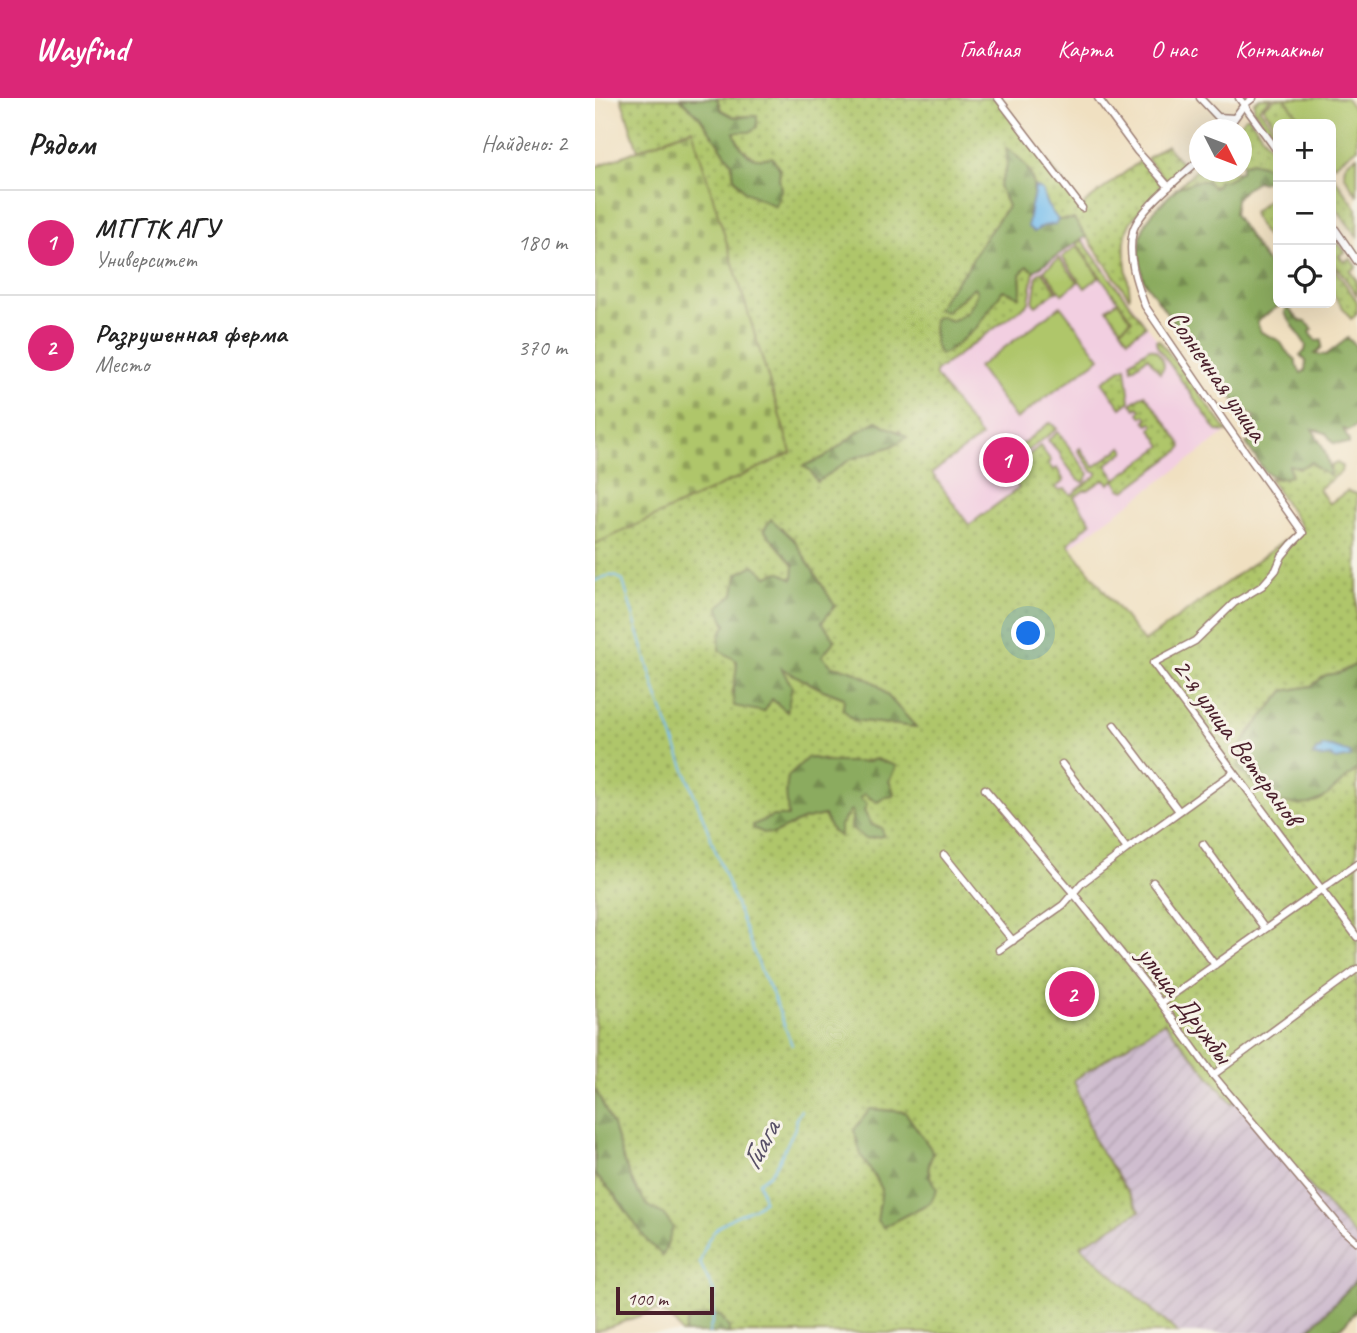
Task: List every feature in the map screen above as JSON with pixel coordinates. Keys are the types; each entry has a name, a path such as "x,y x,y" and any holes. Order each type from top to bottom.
{"street":[{"path":"998,98 1082,208"},
{"path":"1098,98 1164,183 1170,187 1189,169"},
{"path":"1200,98 1218,117 1234,118 1241,101"},
{"path":"1241,101 1253,98"},
{"path":"1241,101 1273,145"},
{"name":"Солнечная улица","path":"1170,187 1151,205 1134,229 1132,260 1145,306 1303,533"},
{"path":"1336,230 1357,261"},
{"name":"2-я улица Ветеранов","path":"1303,533 1282,556 1276,570 1262,586 1234,603 1195,641 1153,663 1357,937"},
{"path":"1114,725 1179,811"},
{"path":"1062,764 1126,849"},
{"path":"999,950 1063,905 1083,883 1126,849 1234,772"},
{"name":"улица Дружбы","path":"985,789 1074,894 1161,1003 1213,1074 1343,1230 1357,1242"},
{"path":"1203,844 1265,929"},
{"path":"944,855 1013,941"},
{"path":"1161,1003 1357,864"},
{"path":"1153,881 1215,965"},
{"path":"1213,1074 1357,969"}],"shaded area":[{"path":"1084,238 1225,434 924,653 790,486 934,372 1029,303 1034,271"},
{"path":"1172,1017 1272,1143 1357,1239 1357,1280 1306,1333 1178,1333 1080,1246 1140,1210 1094,1140 1074,1080"}],"green space":[{"path":"621,98 680,98 699,116 732,163 734,177 781,190 780,169 751,156 741,146 733,131 748,116 734,117 721,110 717,98 998,98 1083,208 1085,203 1140,161 1166,188 1137,213 1127,231 1125,249 1129,297 1074,219 1058,220 1047,205 1042,192 1035,187 1029,170 1008,158 1006,174 999,186 1008,205 967,269 946,294 958,302 975,286 977,292 973,303 965,313 951,321 940,316 934,319 933,334 948,351 976,328 1003,290 1020,296 1020,274 1027,266 1034,271 1029,303 935,372 981,437 932,473 969,525 1019,488 1001,462 1002,458 1014,449 1018,454 1009,461 1016,469 1028,461 1026,457 1040,446 1051,461 1048,463 1053,470 1057,468 1064,481 1055,488 1065,489 1071,495 1097,475 1078,450 1080,448 1094,467 1122,447 1125,451 1106,465 1116,479 1162,446 1151,429 1154,425 1151,422 1148,425 1145,421 1148,418 1145,415 1142,417 1139,413 1141,410 1131,404 1145,394 1182,447 1125,491 1120,489 1114,480 1109,484 1103,480 1074,497 1091,522 1068,544 1144,642 1302,528 1269,478 1291,476 1289,465 1312,462 1330,476 1331,466 1337,463 1342,466 1341,472 1319,489 1329,504 1347,491 1357,494 1357,664 1339,673 1326,675 1311,686 1284,691 1240,748 1245,775 1256,783 1349,775 1357,769 1357,1239 1237,1099 1232,1103 1164,1022 1074,1080 1094,1140 1140,1211 1080,1246 1178,1333 681,1333 671,1318 656,1310 595,1332 595,544 791,453 691,129 638,150","holes":["877,421 893,431 900,431 892,446 851,459 817,481 810,470 804,467 825,457","764,530 794,540 812,570 822,622 821,656 832,666 851,670 877,684 915,727 853,720 844,698 780,667 787,711 771,699 732,694 736,662 720,634 726,625 734,594 793,580 794,565","808,757 850,763 876,759 894,793 871,799 864,793 860,799 863,811 872,825 881,828 883,836 865,839 851,827 851,810 840,825 840,836 832,830 824,815 802,820 773,834 773,816 789,816","870,1109 905,1112 933,1153 928,1167 931,1202 883,1227 882,1189 873,1173"]},
{"path":"680,98 717,98 721,110 734,117 757,116 757,127 750,132 734,132 747,154 758,158 772,157 780,169 781,190 775,206 745,192 734,177 732,163 699,116"},
{"path":"1260,98 1272,98 1259,108 1273,127 1273,137 1254,112 1254,102"},
{"path":"1276,98 1285,98 1300,119 1273,119 1273,122 1263,107"},
{"path":"1285,98 1346,98 1357,113 1357,148 1336,164 1336,119 1300,119"},
{"path":"1252,121 1273,151 1273,185 1269,180 1271,174 1252,163"},
{"path":"692,129 791,453 595,544 595,167"},
{"path":"1166,145 1186,168 1173,180 1167,181 1147,159"},
{"path":"1006,148 1022,162 1031,177 1033,194 1028,214 1034,232 1043,226 1055,224 1058,220 1074,219 1087,238 1083,238 1034,271 1027,266 1020,274 1020,297 1003,290 976,328 940,355 934,338 934,319 940,316 951,321 961,316 971,307 977,292 974,287 945,312 937,309 1008,206 999,186 1006,168"},
{"path":"1357,156 1357,195 1344,169 1350,160"},
{"path":"1252,162 1269,168 1271,174 1269,180 1262,183 1257,181 1244,190 1236,199 1234,214 1273,270 1273,308 1276,308 1257,323 1261,332 1280,341 1296,360 1301,373 1305,371 1306,361 1300,355 1305,351 1306,345 1286,315 1288,308 1300,321 1306,322 1313,329 1310,332 1316,341 1322,340 1322,347 1315,354 1326,355 1348,338 1356,346 1357,426 1348,431 1343,429 1349,444 1333,443 1326,433 1312,429 1324,451 1330,476 1312,462 1300,468 1289,465 1291,476 1278,479 1265,472 1246,443 1252,441 1251,428 1255,417 1239,406 1192,348 1143,279 1139,255 1141,234 1155,210 1178,187 1194,182 1208,182 1213,188 1218,182 1252,182"},
{"path":"1189,177 1189,182 1195,182 1178,187"},
{"path":"1336,180 1357,209 1357,237 1336,208"},
{"path":"1208,182 1224,182 1213,188"},
{"path":"1273,195 1273,245 1260,228 1253,212"},
{"path":"1082,240 1146,326 1128,339 1121,329 1132,320 1077,244"},
{"path":"1336,244 1345,252 1339,256 1344,262 1350,258 1356,267 1350,271 1357,281 1357,295 1336,266"},
{"path":"1077,246 1099,277 1085,288 1062,257"},
{"path":"1059,258 1078,282 1062,294 1044,270"},
{"path":"1042,271 1057,291 1036,306 1033,303 1037,275"},
{"path":"1336,271 1357,301 1357,314 1351,319 1336,298"},
{"path":"1118,301 1131,320 1121,328 1107,309"},
{"path":"1061,306 1100,358 1016,419 978,367"},
{"path":"1156,340 1159,340 1228,432 1217,431 1157,346"},
{"path":"1149,348 1157,352 1163,361 1164,367 1160,373 1148,357 1132,369 1131,361"},
{"path":"1126,367 1130,401 1121,408 1102,382"},
{"path":"877,421 907,437 892,446 851,459 817,482 810,470 803,466 825,457"},
{"path":"1051,423 1057,429 1023,454 1018,447"},
{"path":"1058,432 1089,474 1084,482 1078,480 1048,440"},
{"path":"771,519 794,540 835,606 822,622 835,640 822,656 832,666 851,670 877,684 916,727 853,720 843,709 844,698 781,668 792,686 787,712 772,699 764,712 734,706 737,661 719,650 720,634 726,625 718,607 734,594 737,574 754,565 767,576 779,572 793,579 794,565 764,530"},
{"path":"1357,664 1357,769 1324,798 1310,804 1297,805 1276,801 1239,769 1240,748 1284,691 1311,686 1326,675 1339,673"},
{"path":"808,757 828,762 867,762 876,759 896,766 889,781 893,796 877,802 864,794 860,798 867,804 864,811 871,825 882,828 883,836 865,839 851,827 851,810 840,825 840,837 832,831 824,815 802,820 773,834 753,828 753,825 773,816 788,816 788,776"},
{"path":"595,1088 613,1126 635,1187 647,1205 663,1214 673,1227 663,1256 648,1242 613,1193 595,1175"},
{"path":"870,1109 905,1112 931,1149 933,1154 929,1172 937,1189 931,1202 883,1227 877,1221 882,1189 861,1155 854,1130"},
{"path":"1357,1280 1357,1311 1336,1333 1306,1333"},
{"path":"709,1315 721,1316 729,1328 729,1333 684,1333 688,1320"}],"water":[{"path":"1035,187 1043,192 1047,205 1058,220 1055,224 1043,226 1034,232 1028,227"},
{"path":"1322,746 1350,753 1351,757 1336,760 1331,756 1319,758 1313,755"}],"waterway":[{"path":"595,581 606,576 623,581 657,696 761,971 792,1045"},
{"name":"Гиага","path":"709,1333 713,1318 714,1292 700,1263 706,1246 713,1232 724,1222 764,1200 759,1182 770,1174 778,1163 801,1110"}],"place":[{"name":"МГГТК АГУ","path":"1006,460"},
{"name":"Разрушенная ферма","path":"1072,994"}]}
